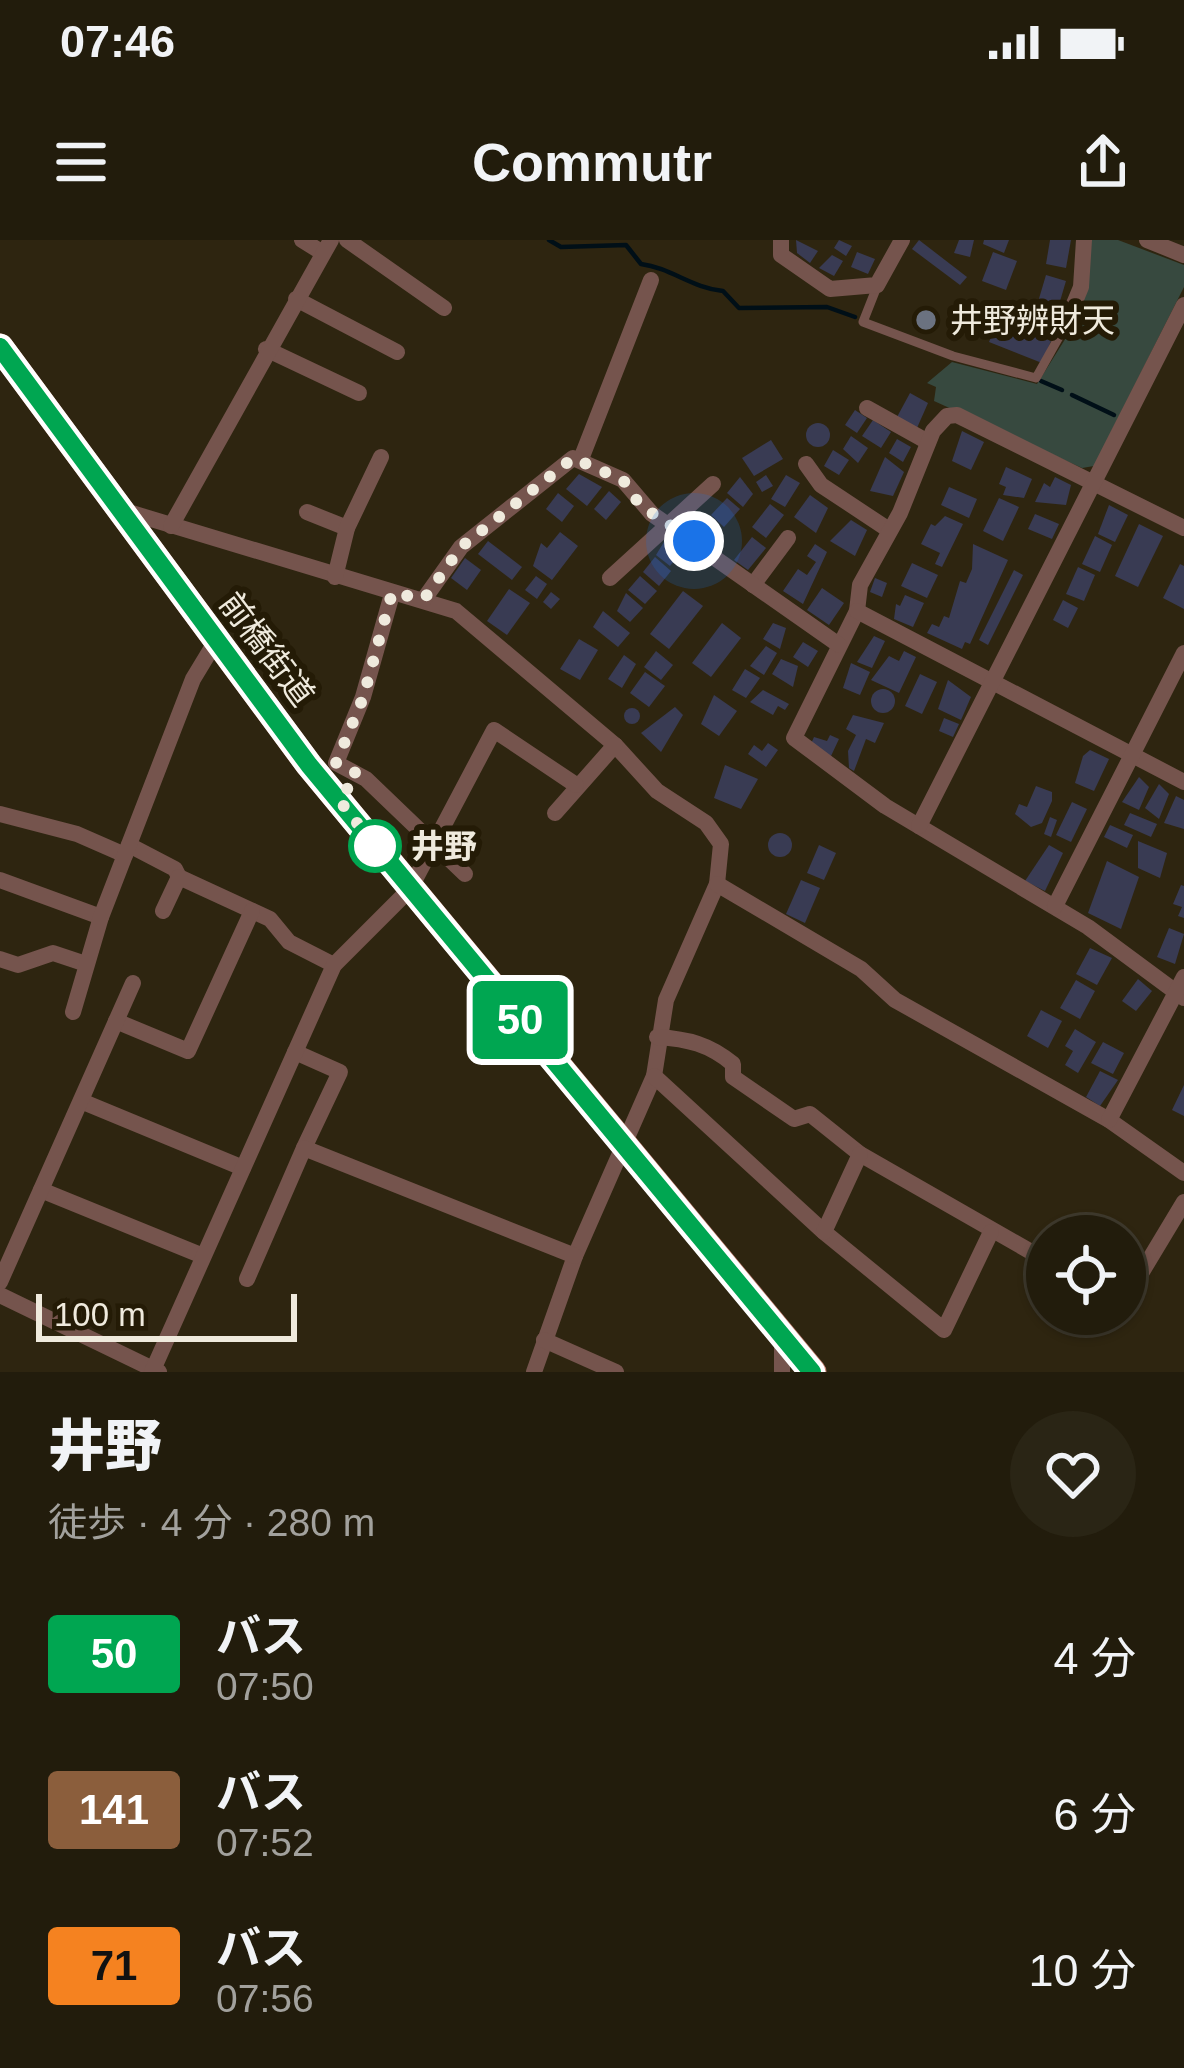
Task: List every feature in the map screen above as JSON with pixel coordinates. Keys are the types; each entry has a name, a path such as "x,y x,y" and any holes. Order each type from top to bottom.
{"main road":[{"name":"前橋街道","path":"5,364 410,889 812,1372"}],"street":[{"path":"171,526 327,246 302,240"},
{"path":"346,240 444,308"},
{"path":"781,240 781,255 830,289 878,284 902,240"},
{"path":"1064,328 1081,287 1084,240"},
{"path":"1147,240 1184,255"},
{"path":"580,459 651,280"},
{"path":"296,299 397,352"},
{"path":"919,826 1184,305"},
{"path":"266,349 359,393"},
{"path":"866,408 928,442"},
{"path":"1109,1120 1181,989 796,744 815,689 857,611 860,585 938,423 957,415 1184,528"},
{"path":"335,577 346,528 381,457"},
{"path":"424,599 461,547 556,466 580,459 623,480 640,505 839,645"},
{"path":"806,464 821,485 890,530"},
{"path":"610,578 667,521 713,484"},
{"path":"116,507 456,611 614,745 657,790 715,832 722,859 717,884 666,1000 654,1076 575,1256 534,1372"},
{"path":"307,512 346,528"},
{"path":"753,585 788,538"},
{"path":"392,593 363,698 336,763 358,774 435,840 465,874"},
{"path":"857,611 1184,782"},
{"path":"73,1012 101,917 194,680 216,641"},
{"path":"1054,906 1184,653"},
{"path":"0,1294 155,1371 334,965 410,889 494,730 576,785"},
{"path":"555,813 614,745"},
{"path":"339,800 358,774"},
{"path":"0,814 176,868 179,877 164,910"},
{"path":"179,877 270,919 289,942 334,965"},
{"path":"0,880 101,917"},
{"path":"717,884 861,969 895,1000 1109,1120 1184,1173"},
{"path":"116,1021 188,1051 252,911"},
{"path":"0,959 18,965 53,952 86,964"},
{"path":"0,1282 6,1250 41,1190 134,983"},
{"path":"657,1037 690,1040 717,1050 733,1064 734,1077 794,1119 810,1114 860,1154 1026,1250"},
{"path":"247,1279 340,1072 296,1052"},
{"path":"654,1076 824,1232 944,1330 991,1232"},
{"path":"81,1100 243,1168"},
{"path":"304,1148 575,1256"},
{"path":"824,1232 860,1154"},
{"path":"41,1190 203,1256"},
{"path":"1146,1265 1184,1202"},
{"path":"782,1335 782,1372"},
{"path":"544,1340 616,1372"}],"lane":[{"path":"878,284 863,322 952,356 1036,378 1064,328"}],"green space":[{"path":"1091,240 1118,240 1184,265 1184,287 1094,466 1082,468 934,401 936,387 927,383 952,362 1037,384 1069,333"}],"building":[{"path":"796,240 818,251 810,263 797,253"},
{"path":"839,240 852,246 846,256 834,248"},
{"path":"919,240 967,277 960,285 912,249"},
{"path":"959,240 974,240 970,257 954,253"},
{"path":"984,240 1009,240 1004,253 983,244"},
{"path":"1050,240 1071,240 1066,268 1046,264"},
{"path":"857,252 875,259 868,274 851,267"},
{"path":"993,252 1017,261 1006,290 982,281"},
{"path":"832,255 843,261 834,276 819,268"},
{"path":"1046,275 1066,281 1055,318 1035,312"},
{"name":"井野辨財天","path":"927,309 938,320 927,331 916,320"},
{"path":"998,320 1051,341 1042,363 989,342"},
{"path":"910,393 928,403 917,428 897,417"},
{"path":"855,410 867,418 857,433 845,425"},
{"path":"873,420 891,432 881,448 862,436"},
{"path":"818,423 827,426 827,444 818,447 809,444 806,435 809,426"},
{"path":"962,431 984,442 971,470 952,461"},
{"path":"851,436 868,448 858,463 843,449"},
{"path":"897,439 911,447 903,462 889,453"},
{"path":"771,440 783,459 754,476 742,458"},
{"path":"833,450 849,460 839,475 824,466"},
{"path":"885,457 904,472 893,496 870,491"},
{"path":"1006,467 1032,479 1024,498 1003,495 1006,487 999,484"},
{"path":"579,474 602,487 587,506 566,489"},
{"path":"766,475 773,486 762,492 756,482"},
{"path":"786,475 800,483 785,507 771,499"},
{"path":"740,477 753,494 743,507 727,493"},
{"path":"1055,477 1071,485 1066,505 1035,502 1044,483 1050,487"},
{"path":"949,487 977,499 969,518 941,505"},
{"path":"609,491 621,502 606,520 594,509"},
{"path":"558,493 574,506 562,522 546,509"},
{"path":"810,495 828,508 816,533 794,517"},
{"path":"727,498 740,509 724,527 711,515"},
{"path":"999,498 1019,507 1003,541 983,531"},
{"path":"770,504 784,515 766,538 752,527"},
{"path":"1109,505 1128,515 1115,542 1098,534"},
{"path":"1035,514 1059,524 1052,539 1028,529"},
{"path":"945,516 963,524 942,567 935,564 940,553 921,544 931,524 935,526"},
{"path":"707,517 722,530 710,545 694,531"},
{"path":"851,520 867,530 855,556 830,541"},
{"path":"1139,524 1163,536 1138,587 1115,576"},
{"path":"560,532 578,546 552,580 533,566 541,543 547,548"},
{"path":"1095,536 1112,545 1100,572 1082,564"},
{"path":"667,537 683,549 670,566 656,555"},
{"path":"752,537 766,548 748,570 734,560"},
{"path":"488,541 522,567 512,580 478,554"},
{"path":"815,544 827,552 803,604 783,591 798,569 807,575 816,562 807,556"},
{"path":"973,544 1008,560 970,644 965,642 962,649 927,633 932,624 939,627 944,616 949,618 960,581 966,583 972,569"},
{"path":"655,557 671,571 659,586 643,572"},
{"path":"465,558 481,570 467,590 451,578"},
{"path":"912,563 938,575 927,598 901,586"},
{"path":"1180,564 1184,566 1184,609 1163,598"},
{"path":"1078,567 1095,575 1084,601 1066,594"},
{"path":"1014,570 1023,575 988,645 979,640"},
{"path":"536,576 547,584 537,599 525,590"},
{"path":"640,576 657,591 645,604 628,590"},
{"path":"875,578 887,583 882,597 870,592"},
{"path":"822,588 844,603 829,625 807,610"},
{"path":"509,589 530,603 507,635 487,621"},
{"path":"683,591 703,606 669,649 650,634"},
{"path":"551,592 560,599 551,609 543,602"},
{"path":"626,593 643,608 630,622 617,611"},
{"path":"905,595 924,603 913,627 894,619 896,604 900,606"},
{"path":"1063,600 1078,608 1068,628 1053,620"},
{"path":"603,611 630,633 618,647 593,627"},
{"path":"722,623 741,638 711,677 692,663"},
{"path":"773,623 786,628 780,649 763,639"},
{"path":"874,636 885,641 872,668 857,662"},
{"path":"579,639 598,650 580,680 560,669"},
{"path":"803,642 818,651 808,667 793,657"},
{"path":"766,646 777,653 764,675 750,666"},
{"path":"656,651 673,665 661,680 644,667"},
{"path":"904,651 916,657 899,693 871,680 889,656 899,661"},
{"path":"624,655 636,664 622,688 608,679"},
{"path":"781,659 798,666 793,687 772,674"},
{"path":"851,663 870,672 860,695 843,688"},
{"path":"745,669 760,678 746,698 732,690"},
{"path":"645,672 665,686 649,707 630,693"},
{"path":"920,674 937,682 922,714 905,706"},
{"path":"948,680 971,697 961,720 938,709"},
{"path":"883,689 892,692 892,710 883,713 874,710 871,701 874,692"},
{"path":"763,690 789,704 785,710 778,706 773,715 750,702"},
{"path":"714,695 737,711 719,736 701,724"},
{"path":"675,707 683,715 661,752 641,733"},
{"path":"632,708 640,716 632,724 624,716"},
{"path":"853,715 884,723 875,743 866,739 854,771 849,768 848,751 856,735 846,729"},
{"path":"944,718 959,724 953,737 939,731"},
{"path":"830,735 839,739 831,756 810,746 814,737 827,741"},
{"path":"768,743 778,750 766,767 748,754 754,745 762,751"},
{"path":"1090,750 1109,759 1094,791 1075,783 1083,756"},
{"path":"725,765 758,779 741,809 714,798"},
{"path":"1139,777 1149,787 1139,810 1122,802"},
{"path":"1159,784 1169,794 1159,819 1145,808"},
{"path":"1036,786 1052,792 1052,801 1042,823 1031,827 1015,814 1019,804 1027,807"},
{"path":"1176,796 1184,800 1184,829 1164,823"},
{"path":"1072,802 1087,809 1071,842 1056,835"},
{"path":"1130,813 1157,824 1151,837 1124,825"},
{"path":"1050,817 1057,820 1051,837 1044,834"},
{"path":"1110,825 1133,835 1127,848 1104,837"},
{"path":"780,833 792,845 780,857 768,845"},
{"path":"1138,841 1167,853 1160,878 1138,868"},
{"path":"819,845 836,853 824,880 807,873"},
{"path":"1049,845 1063,853 1045,891 1025,881"},
{"path":"1107,861 1139,877 1121,929 1088,913"},
{"path":"801,880 820,888 805,923 786,914"},
{"path":"1181,885 1184,918 1178,916 1182,907 1173,904"},
{"path":"1169,928 1184,934 1175,964 1157,957"},
{"path":"1090,948 1112,958 1097,985 1076,974"},
{"path":"1138,979 1152,991 1136,1011 1122,1001"},
{"path":"1076,980 1095,991 1080,1019 1060,1008"},
{"path":"1041,1010 1062,1021 1048,1048 1027,1036"},
{"path":"1075,1029 1096,1042 1078,1073 1065,1065 1073,1051 1065,1046"},
{"path":"1103,1042 1124,1053 1113,1074 1091,1063"},
{"path":"1100,1071 1118,1080 1100,1106 1086,1097"},
{"path":"1184,1085 1184,1116 1172,1110"}],"waterway":[{"path":"549,240 561,247 626,245 641,264 723,291 739,308 827,307 855,317"},
{"path":"1041,381 1062,390"},
{"path":"1072,395 1114,415"}],"bus line":[{"name":"50","path":"0,347 309,765 812,1372"}],"place":[{"name":"井野辨財天","path":"926,320"},
{"name":"井野","path":"375,846"}],"route":[{"path":"375,846 386,860 339,800 358,774 336,763 363,698 388,622 392,593 424,599 461,547 556,466 573,458 623,480 640,505 694,541"}]}
